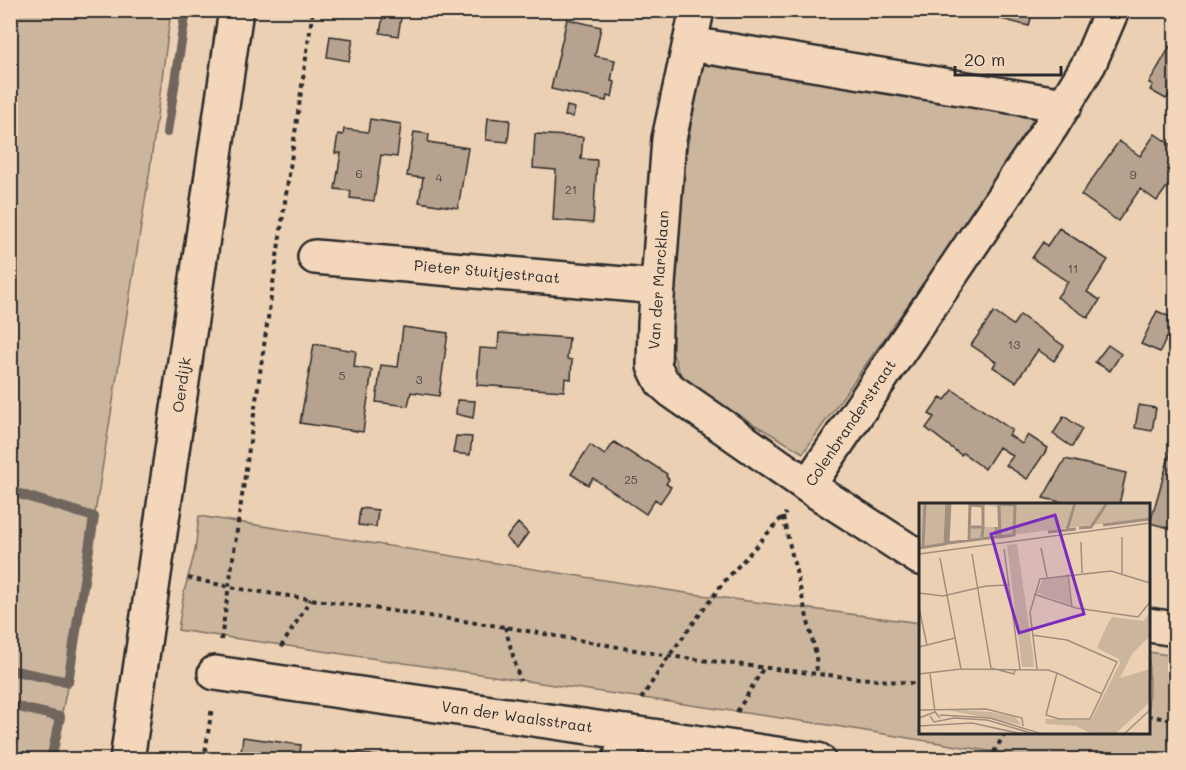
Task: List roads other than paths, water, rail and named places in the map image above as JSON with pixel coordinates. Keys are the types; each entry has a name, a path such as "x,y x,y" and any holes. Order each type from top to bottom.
{"street":[{"name":"Oerdijk","path":"127,759 236,10"},
{"name":"Van der Marcklaan","path":"697,10 669,139 654,366 662,382 672,391 808,486 919,557"},
{"name":"Colenbranderstraat","path":"808,486 1065,105 1089,64 1112,10"},
{"path":"690,44 1065,105"},
{"name":"Pieter Stuitjestraat","path":"315,257 658,287"},
{"path":"1150,625 1176,629"},
{"name":"Van der Waalsstraat","path":"215,673 530,719 623,746 717,745 818,759"}],"waterway":[{"path":"167,132 186,10"},
{"path":"10,491 94,517 68,682 10,670"},
{"path":"10,705 60,717 51,760"}]}
